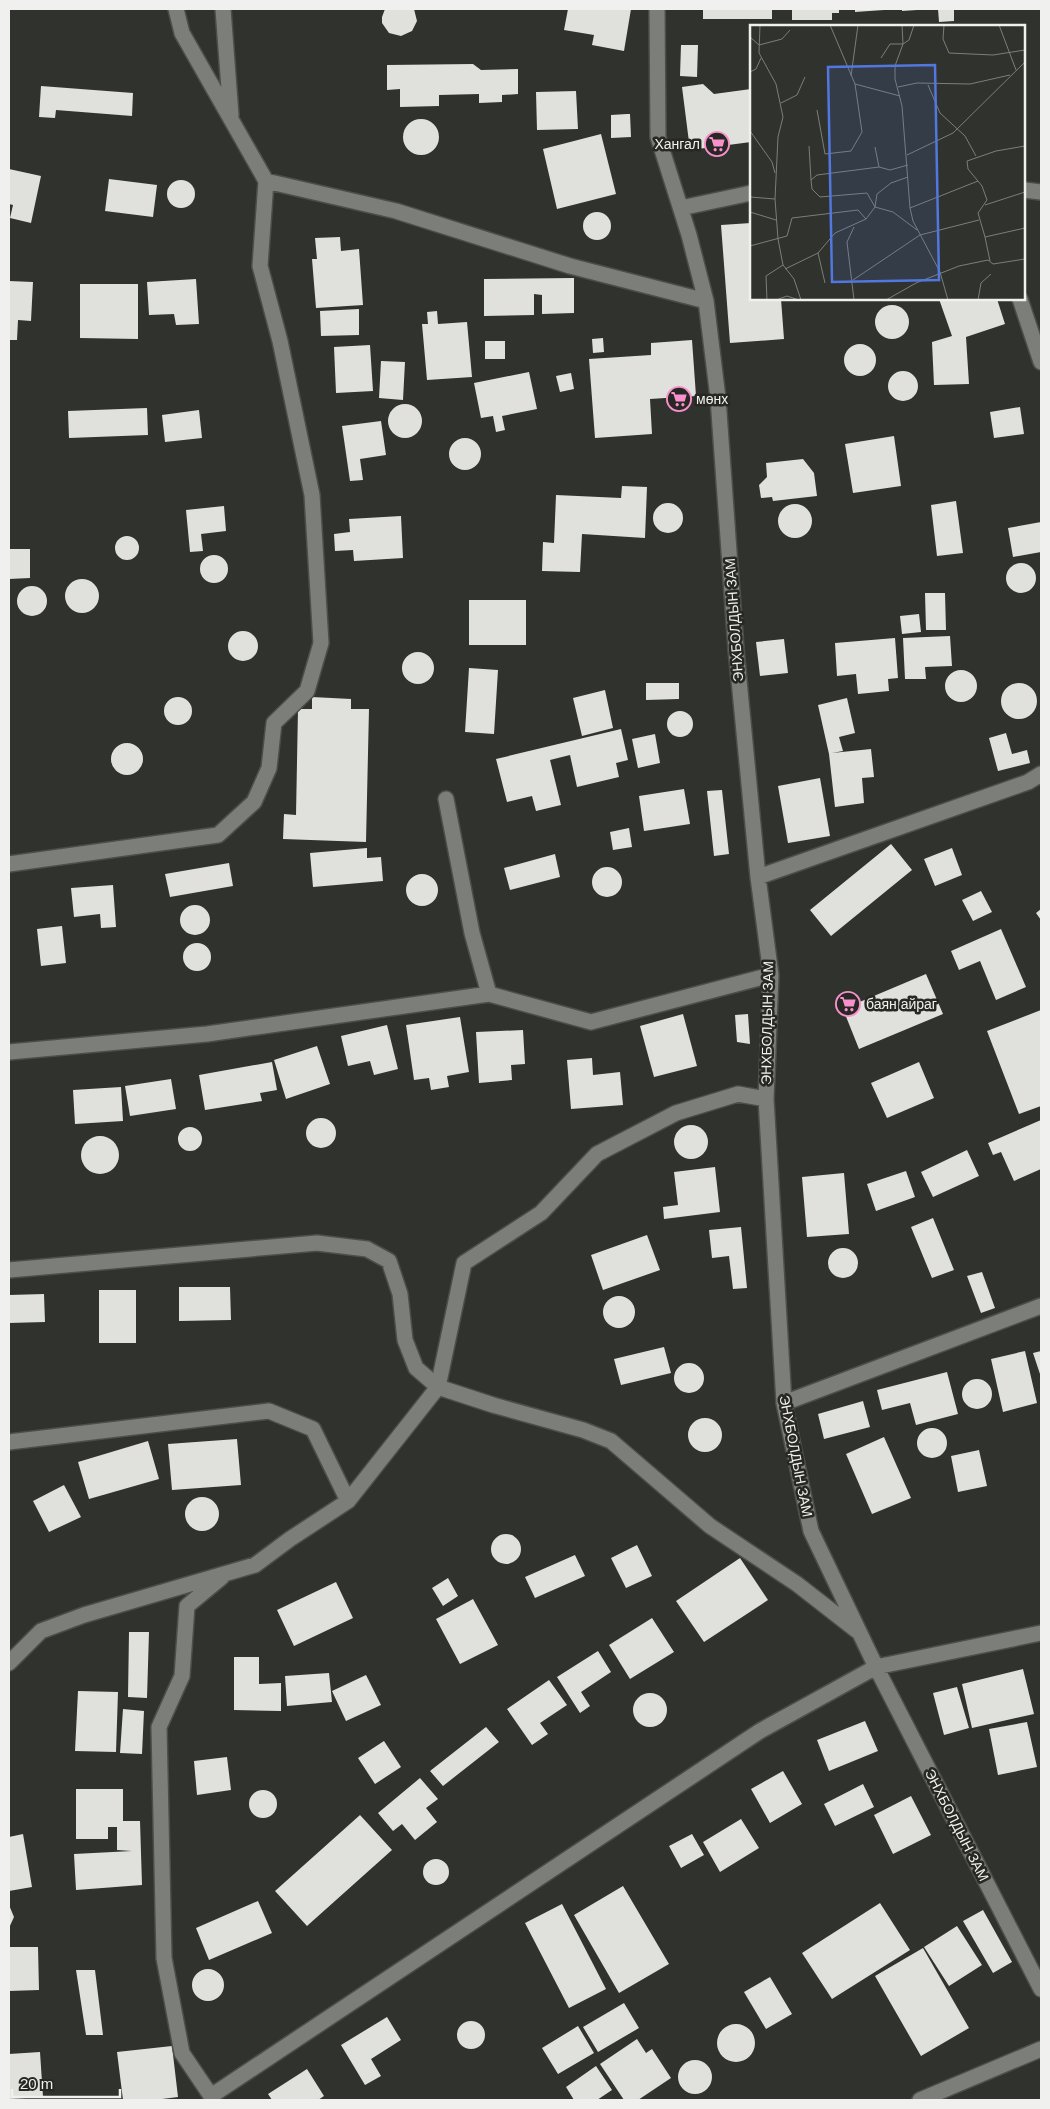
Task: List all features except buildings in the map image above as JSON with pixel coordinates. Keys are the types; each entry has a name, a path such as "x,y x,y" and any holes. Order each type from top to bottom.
{"street":[{"path":"9,864 218,835 254,802 269,768 274,723 307,691 321,643 312,494 280,341 260,266 266,181 182,33 176,9"},
{"path":"223,9 231,121"},
{"name":"ЭНХБОЛДЫН ЗАМ","path":"657,9 658,137 681,208 706,301 718,398 736,650 758,877 771,975 766,1099 784,1403 812,1531 876,1667 1041,1989"},
{"path":"266,181 396,210 570,266 706,301"},
{"path":"1025,190 1041,192"},
{"path":"681,208 750,194"},
{"path":"1020,300 1041,362"},
{"path":"758,877 1028,782 1041,774"},
{"path":"446,799 472,933 489,994"},
{"path":"9,1052 208,1034 489,994 591,1022 771,975"},
{"path":"9,1663 41,1631 84,1614 255,1565 290,1539 348,1501 438,1387 464,1262 540,1214 597,1154 676,1113 738,1094 766,1099"},
{"path":"9,1270 318,1243 367,1249 389,1261 400,1294 405,1340 416,1368 438,1387 493,1405 583,1430 611,1441 710,1526 797,1584 860,1633"},
{"path":"784,1403 1041,1306"},
{"path":"9,1442 269,1411 313,1429 348,1501"},
{"path":"227,1573 187,1606 182,1676 159,1727 164,1958 182,2054 211,2098 760,1731 876,1667 1041,1633"},
{"path":"920,2100 1041,2049"}],"place":[{"name":"Хангал","path":"717,144"},
{"name":"мөнх","path":"679,399"},
{"name":"баян айраг","path":"848,1004"}]}
